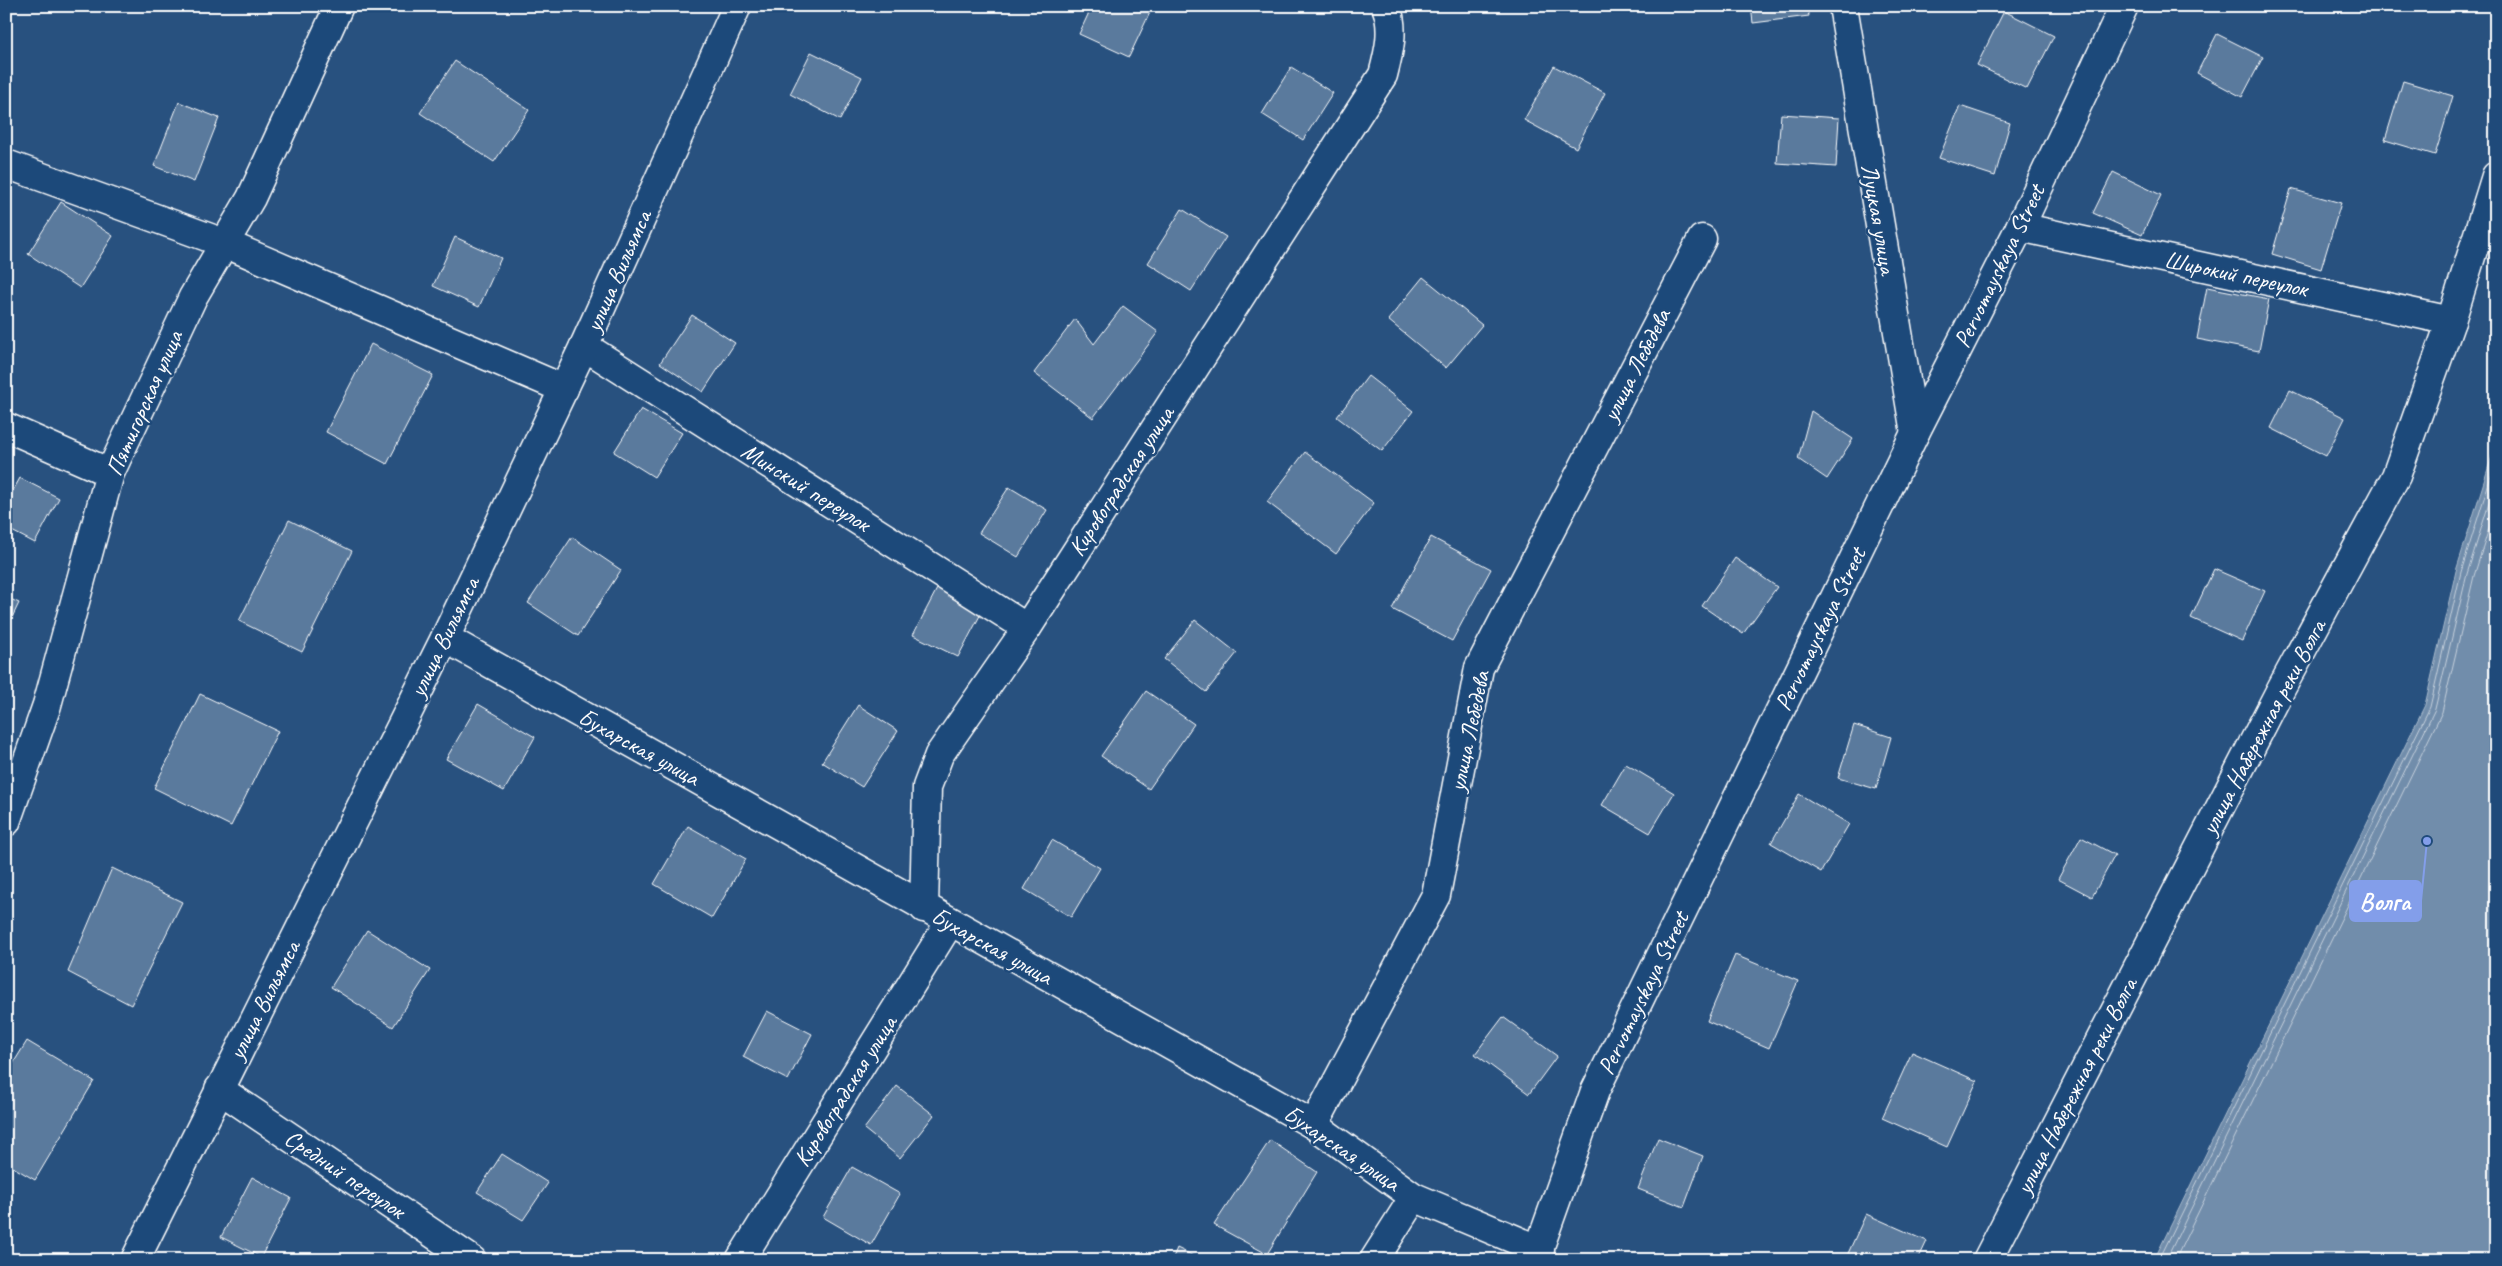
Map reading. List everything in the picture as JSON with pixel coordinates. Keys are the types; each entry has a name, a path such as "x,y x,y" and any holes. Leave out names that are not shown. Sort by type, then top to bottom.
{"street":[{"name":"Пятигорская улица","path":"6,822 47,705 110,473 193,297 251,198 339,6"},
{"name":"улица Вильямса","path":"135,1260 445,638 584,346 737,6"},
{"name":"Кировоградская улица","path":"924,908 927,787 939,755 1027,628 1383,75 1390,46 1390,16 1386,6"},
{"name":"Луцкая улица","path":"1843,6 1915,433"},
{"name":"Pervomayskaya Street","path":"1537,1255 1595,1091 1915,433 2020,226 2124,6"},
{"path":"6,164 224,243 564,389"},
{"name":"улица Набережная реки Волга","path":"1987,1260 2278,695 2396,476 2451,321 2496,176"},
{"name":"Широкий переулок","path":"2020,226 2451,321"},
{"name":"улица Лебедева","path":"1314,1125 1436,894 1479,668 1702,239"},
{"name":"Минский переулок","path":"584,346 1027,628"},
{"path":"6,427 110,473"},
{"name":"Бухарская улица","path":"445,638 1314,1125 1414,1197 1537,1255"},
{"name":"Кировоградская улица","path":"740,1260 950,922"},
{"name":"Средний переулок","path":"219,1089 472,1260"},
{"path":"1374,1260 1414,1197"}],"water":[{"path":"2496,443 2496,1260 2154,1260 2425,705 2456,571"}],"building":[{"path":"1092,6 1153,6 1129,57 1079,34"},
{"path":"1751,6 1807,6 1809,16 1753,23"},
{"path":"2004,11 2054,36 2027,89 1977,65"},
{"path":"2217,34 2263,57 2242,97 2197,73"},
{"path":"811,52 862,77 840,120 790,94"},
{"path":"455,61 529,110 494,162 420,113"},
{"path":"1554,66 1605,93 1576,148 1524,120"},
{"path":"1291,67 1333,93 1303,140 1262,114"},
{"path":"2403,81 2453,96 2435,155 2385,140"},
{"path":"179,102 219,118 194,182 154,166"},
{"path":"1960,106 2010,123 1995,176 1939,158"},
{"path":"1781,114 1839,118 1836,167 1777,163"},
{"path":"2113,172 2161,195 2142,235 2093,213"},
{"path":"2291,189 2341,203 2321,269 2272,254"},
{"path":"61,202 113,236 80,288 28,254"},
{"path":"1182,209 1226,237 1191,291 1148,263"},
{"path":"455,237 501,258 479,307 433,286"},
{"path":"1423,277 1482,325 1446,368 1388,320"},
{"path":"2207,287 2269,299 2259,351 2197,339"},
{"path":"1123,306 1158,332 1093,418 1034,373 1075,319 1094,344"},
{"path":"692,315 735,343 703,392 660,363"},
{"path":"371,344 433,375 387,464 326,432"},
{"path":"1368,376 1413,411 1382,451 1337,417"},
{"path":"2290,390 2345,418 2326,456 2271,428"},
{"path":"641,409 682,433 654,477 614,452"},
{"path":"1811,411 1853,439 1827,479 1798,459"},
{"path":"1305,452 1374,503 1336,554 1267,502"},
{"path":"20,478 59,498 35,543 6,528 6,503"},
{"path":"1009,487 1047,510 1018,557 979,533"},
{"path":"289,520 352,551 302,652 239,621"},
{"path":"572,537 621,570 578,636 528,603"},
{"path":"1431,537 1491,569 1452,641 1392,609"},
{"path":"1735,558 1777,587 1743,634 1702,606"},
{"path":"2214,569 2265,591 2242,641 2191,618"},
{"path":"939,585 984,608 958,657 913,635"},
{"path":"6,597 19,603 6,630"},
{"path":"1195,620 1237,653 1206,692 1164,659"},
{"path":"1146,691 1194,724 1149,789 1101,756"},
{"path":"200,694 278,731 231,826 154,788"},
{"path":"478,704 535,737 504,791 446,759"},
{"path":"858,705 898,731 862,787 822,762"},
{"path":"1854,725 1891,737 1876,789 1838,778"},
{"path":"1626,764 1674,793 1650,833 1602,805"},
{"path":"1799,794 1849,824 1821,872 1771,843"},
{"path":"688,826 746,859 712,918 654,884"},
{"path":"2081,837 2115,855 2092,897 2058,879"},
{"path":"1052,840 1100,868 1071,917 1024,889"},
{"path":"112,868 182,902 131,1005 68,972"},
{"path":"367,930 430,970 393,1027 331,987"},
{"path":"1735,955 1798,981 1769,1048 1707,1021"},
{"path":"767,1011 812,1034 788,1080 743,1057"},
{"path":"1503,1017 1557,1056 1529,1094 1475,1054"},
{"path":"27,1041 94,1081 35,1180 6,1163 6,1075"},
{"path":"1912,1052 1977,1081 1947,1147 1882,1118"},
{"path":"897,1086 934,1115 900,1158 864,1129"},
{"path":"1658,1138 1703,1156 1684,1207 1638,1189"},
{"path":"1270,1140 1317,1172 1267,1254 1214,1225"},
{"path":"502,1154 548,1183 523,1220 477,1192"},
{"path":"852,1167 900,1194 871,1245 823,1217"},
{"path":"252,1177 291,1198 261,1257 221,1237"},
{"path":"1866,1214 1927,1241 1918,1260 1845,1260"},
{"path":"1177,1248 1202,1260 1172,1260"}],"place":[{"name":"Волга","path":"2427,841"}]}
